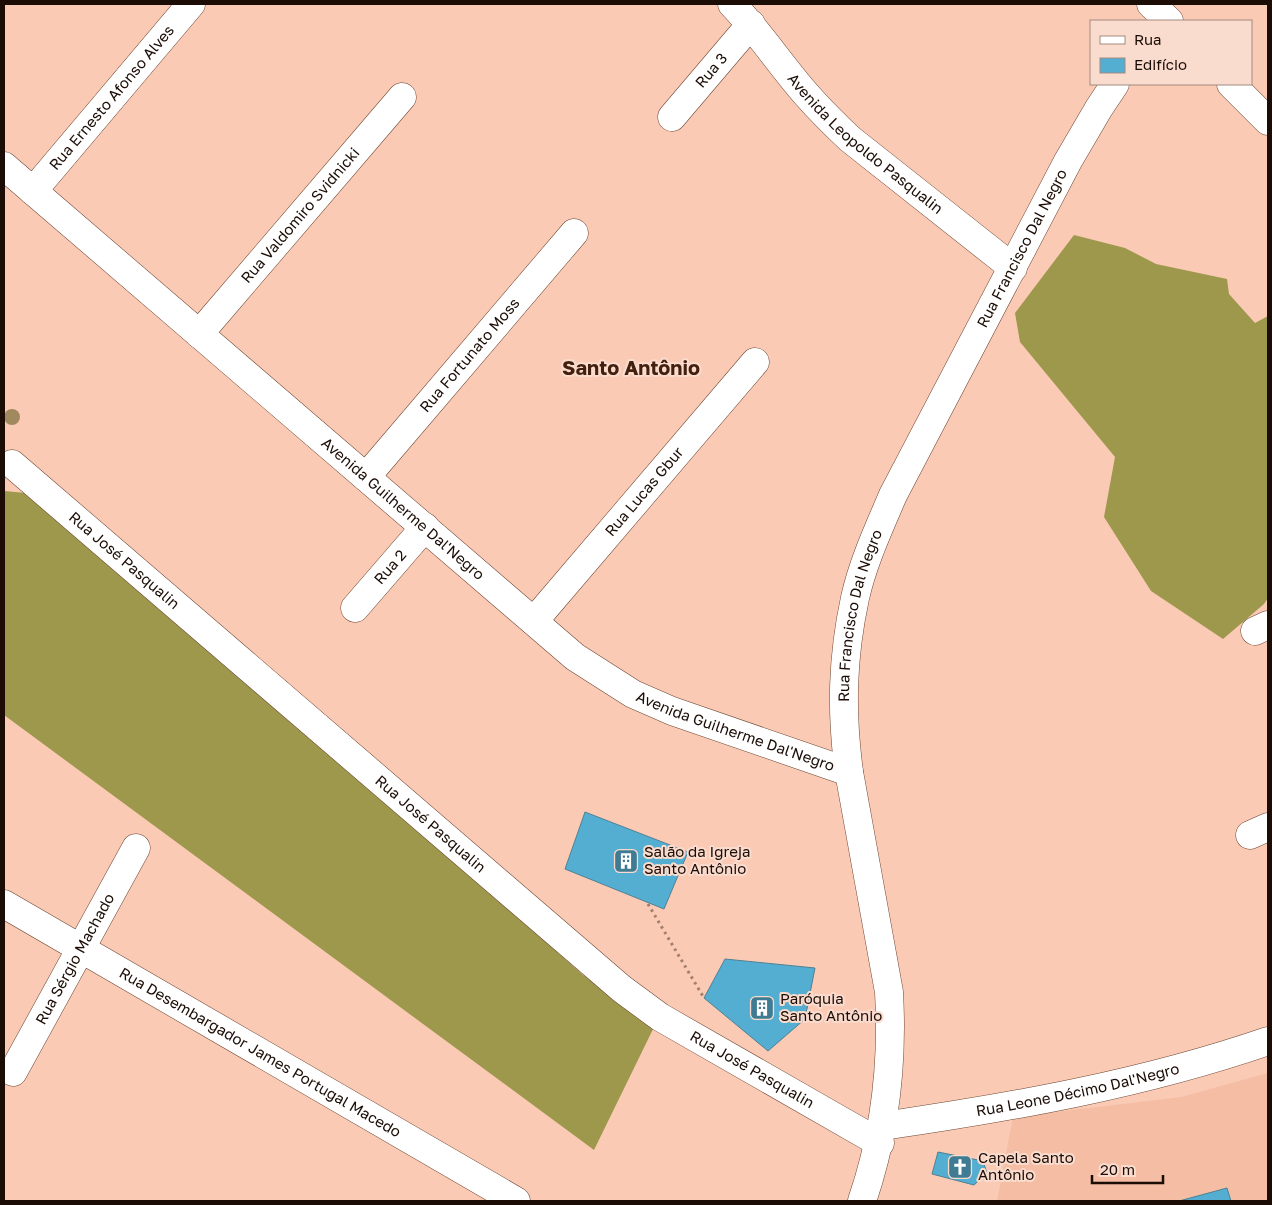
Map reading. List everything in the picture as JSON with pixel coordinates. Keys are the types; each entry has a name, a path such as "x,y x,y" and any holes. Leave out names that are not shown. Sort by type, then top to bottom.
{"street":[{"name":"Rua Ernesto Afonso Alves","path":"33,191 191,4"},
{"name":"Avenida Leopoldo Pasqualin","path":"732,4 751,24 804,91 850,139 1013,268"},
{"name":"Rua 3","path":"672,117 751,24"},
{"name":"Rua Francisco Dal Negro","path":"862,1201 881,1134 891,1028 889,992 844,736 845,666 855,597 870,552 893,494 1068,162 1114,85"},
{"path":"1232,85 1268,122"},
{"name":"Rua Valdomiro Svidnicki","path":"199,334 402,98"},
{"name":"Avenida Guilherme Dal'Negro","path":"4,166 575,657 633,694 672,711 849,772"},
{"name":"Rua Fortunato Moss","path":"366,477 574,233"},
{"name":"Rua Lucas Gbur","path":"534,621 755,362"},
{"name":"Rua José Pasqualin","path":"12,464 622,989 660,1017 881,1134"},
{"name":"Rua 2","path":"355,608 425,527"},
{"name":"Rua Sérgio Machado","path":"13,1072 136,848"},
{"name":"Rua Desembargador James Portugal Macedo","path":"4,904 516,1201"},
{"name":"Rua Leone Décimo Dal'Negro","path":"881,1134 1142,1079 1268,1042"}],"path":[{"path":"648,904 704,998"}],"shaded area":[{"path":"1074,235 1125,248 1156,264 1227,279 1229,294 1255,323 1268,316 1268,598 1264,604 1223,639 1151,591 1104,517 1115,457 1020,342 1015,313"},
{"path":"4,491 26,493 284,709 583,975 656,1023 594,1150 4,715"},
{"path":"1268,1073 1268,1201 997,1201 1013,1117 1181,1097"}],"building":[{"name":"Salão da Igreja Santo Antônio","path":"585,812 688,852 664,909 565,869"},
{"name":"Paróquia Santo Antônio","path":"725,959 815,968 805,1019 768,1051 704,998"},
{"name":"Capela Santo Antônio","path":"938,1152 983,1161 987,1173 974,1185 932,1174"},
{"path":"1227,1188 1231,1201 1179,1201"}],"place":[{"name":"Salão da Igreja Santo Antônio","path":"626,861"},
{"name":"Paróquia Santo Antônio","path":"762,1008"},
{"name":"Capela Santo Antônio","path":"960,1167"}],"district":[{"name":"Santo Antônio","path":"631,368"}]}
